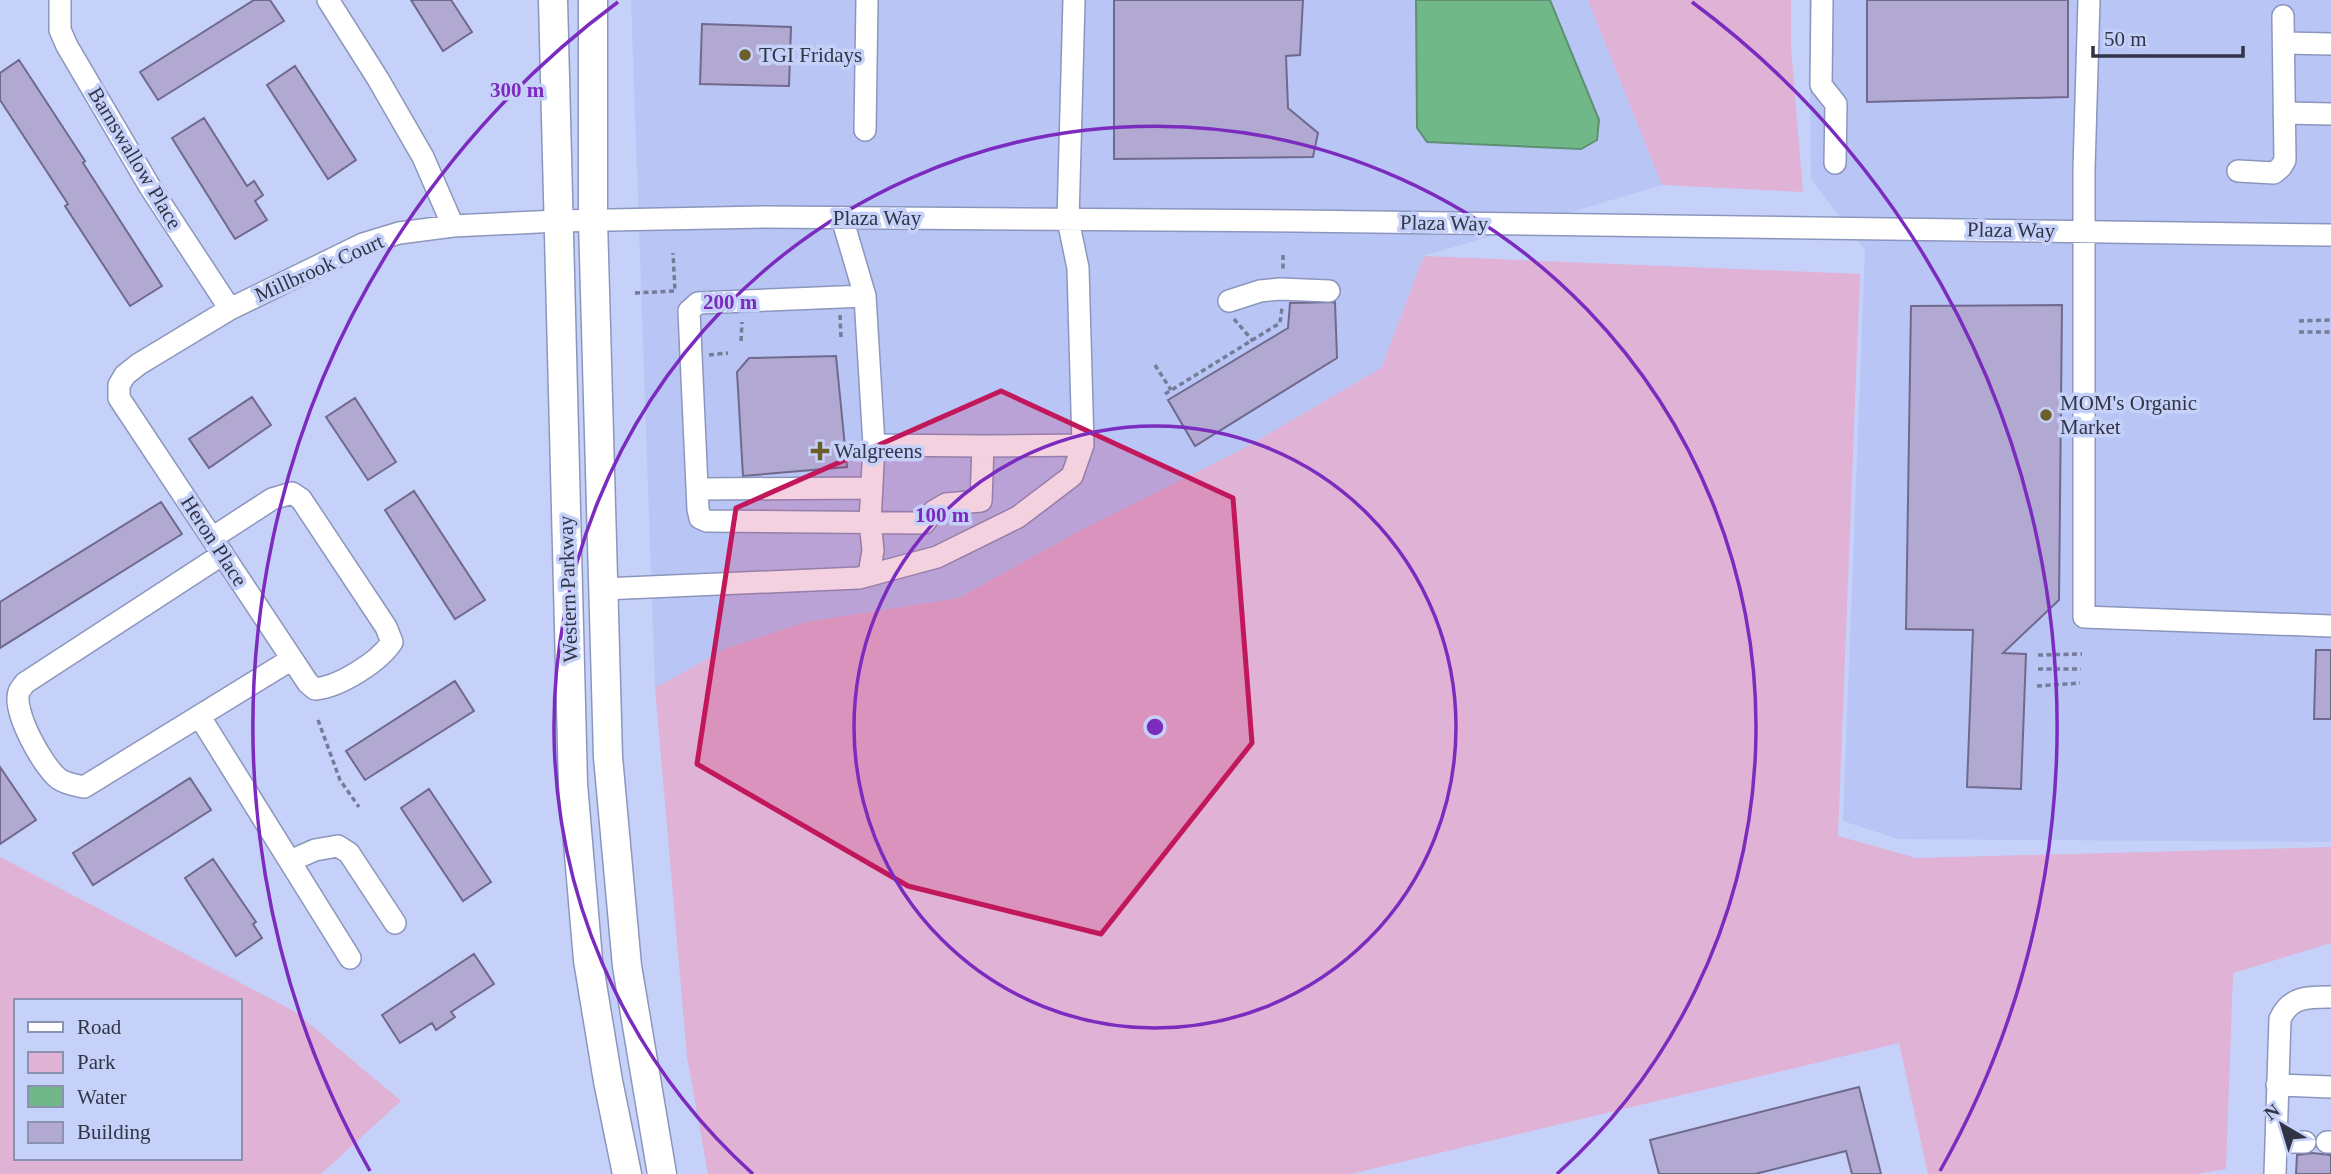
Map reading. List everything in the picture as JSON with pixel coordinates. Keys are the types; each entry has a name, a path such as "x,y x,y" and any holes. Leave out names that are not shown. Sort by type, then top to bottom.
{"main road":[{"name":"Western Parkway","path":"553,0 573,784 588,960 608,1082 627,1174"},
{"name":"Western Parkway","path":"593,0 593,220 608,757 621,915 634,1017 662,1174"}],"street":[{"name":"Barnswallow Place","path":"60,0 60,30 67,46 150,187 230,309"},
{"path":"327,0 378,79 423,157 453,226"},
{"path":"865,130 867,0"},
{"path":"603,589 859,578 937,557 1018,517 1072,476 1083,445 1078,268 1068,219 1074,0"},
{"path":"1822,0 1821,85 1836,104 1835,163"},
{"path":"2089,0 2084,169 2084,617 2331,626"},
{"path":"2238,171 2274,173 2285,160 2283,16"},
{"path":"2284,43 2331,44"},
{"path":"2284,113 2331,114"},
{"path":"842,218 865,296 874,445 870,522 873,550 869,575"},
{"name":"Plaza Way","path":"558,221 1068,219 2331,234"},
{"name":"Millbrook Court","path":"120,398 119,385 125,375 139,363 230,309 374,240 399,233 453,226 558,221"},
{"path":"1228,306 1260,291 1329,291"},
{"path":"865,296 698,303 693,306 689,319 699,516 707,521 925,523"},
{"name":"Heron Place","path":"120,398 217,546 308,683 315,689 330,688 384,654 392,642 371,604 301,499 292,493 272,499 217,546"},
{"path":"874,445 1083,445"},
{"path":"983,446 981,501 995,528"},
{"path":"697,489 872,488"},
{"path":"925,523 934,511 946,504 981,501"},
{"path":"925,523 937,557"},
{"path":"217,546 25,683 19,692 18,706 27,733 52,773 69,784 84,788 292,659"},
{"path":"200,717 350,958"},
{"path":"290,862 327,847 338,846 349,853 395,923"},
{"path":"2275,1174 2278,1030 2283,1011 2304,997 2331,997"},
{"path":"2277,1085 2331,1087"},
{"path":"2276,1142 2305,1142"}],"path":[{"path":"635,293 675,291 673,253"},
{"path":"1165,394 1280,323 1284,296"},
{"path":"1228,306 1253,341"},
{"path":"2299,321 2331,320"},
{"path":"2299,332 2330,332"},
{"path":"1155,365 1171,390"},
{"path":"2038,655 2082,654"},
{"path":"2038,669 2081,669"},
{"path":"2037,686 2080,683"},
{"path":"318,720 340,780 359,807"}],"highlighted area":[{"path":"1001,391 1233,498 1252,743 1101,934 908,886 697,764 736,508"}],"shaded area":[{"path":"631,0 1588,0 1662,185 1424,256 1381,368 1248,446 1079,531 959,598 806,622 727,648 655,688"},
{"path":"1809,0 2331,0 2331,842 1898,839 1843,821 1865,250 1811,179"}],"green space":[{"path":"1588,0 1791,0 1791,47 1803,192 1662,185"},
{"path":"1424,256 1860,274 1838,836 1916,858 2331,847 2331,943 2233,973 2226,1169 2197,1174 1928,1174 1899,1043 1351,1174 708,1174 687,1057 655,688 727,648 806,622 959,598 1079,531 1248,446 1381,368"},
{"path":"0,857 294,1011 401,1101 321,1174 0,1174"}],"water":[{"path":"1416,0 1550,0 1599,120 1597,140 1581,149 1427,142 1417,128"}],"building":[{"path":"254,0 270,0 284,21 158,100 140,72"},
{"path":"411,0 451,0 472,32 443,51"},
{"path":"1114,0 1303,0 1300,55 1286,56 1288,108 1318,133 1313,157 1114,159"},
{"path":"1867,0 2068,0 2068,97 1867,102"},
{"name":"TGI Fridays","path":"702,24 791,27 789,86 700,84"},
{"path":"19,60 162,286 130,306 0,100 0,73"},
{"path":"295,66 356,160 328,179 267,85"},
{"path":"204,118 247,186 254,181 263,195 255,201 267,220 235,239 172,138"},
{"path":"1335,302 1337,358 1195,446 1168,400 1288,328 1290,303"},
{"path":"2062,305 2059,600 2003,653 2026,654 2021,789 1967,787 1973,630 1906,629 1911,306"},
{"name":"Walgreens","path":"836,356 847,467 743,476 737,372 749,358"},
{"path":"252,397 271,425 209,468 189,439"},
{"path":"355,398 396,462 368,480 326,417"},
{"path":"414,491 485,600 455,619 385,510"},
{"path":"161,502 182,534 0,648 0,602"},
{"path":"2316,650 2331,650 2331,719 2314,719"},
{"path":"455,681 474,711 365,780 346,751"},
{"path":"0,767 36,820 0,844"},
{"path":"190,778 211,810 93,885 73,853"},
{"path":"429,789 491,882 463,901 401,808"},
{"path":"213,859 256,922 253,924 262,938 236,956 185,878"},
{"path":"474,954 494,984 451,1012 455,1017 436,1030 432,1023 400,1043 382,1015"},
{"path":"1859,1087 1881,1174 1852,1174 1846,1151 1755,1174 1659,1174 1650,1140"},
{"path":"2297,1155 2331,1155 2331,1174 2296,1174"}],"place":[{"name":"TGI Fridays","path":"745,55"},
{"name":"MOM's Organic Market","path":"2046,415"},
{"name":"Walgreens","path":"820,451"}]}
